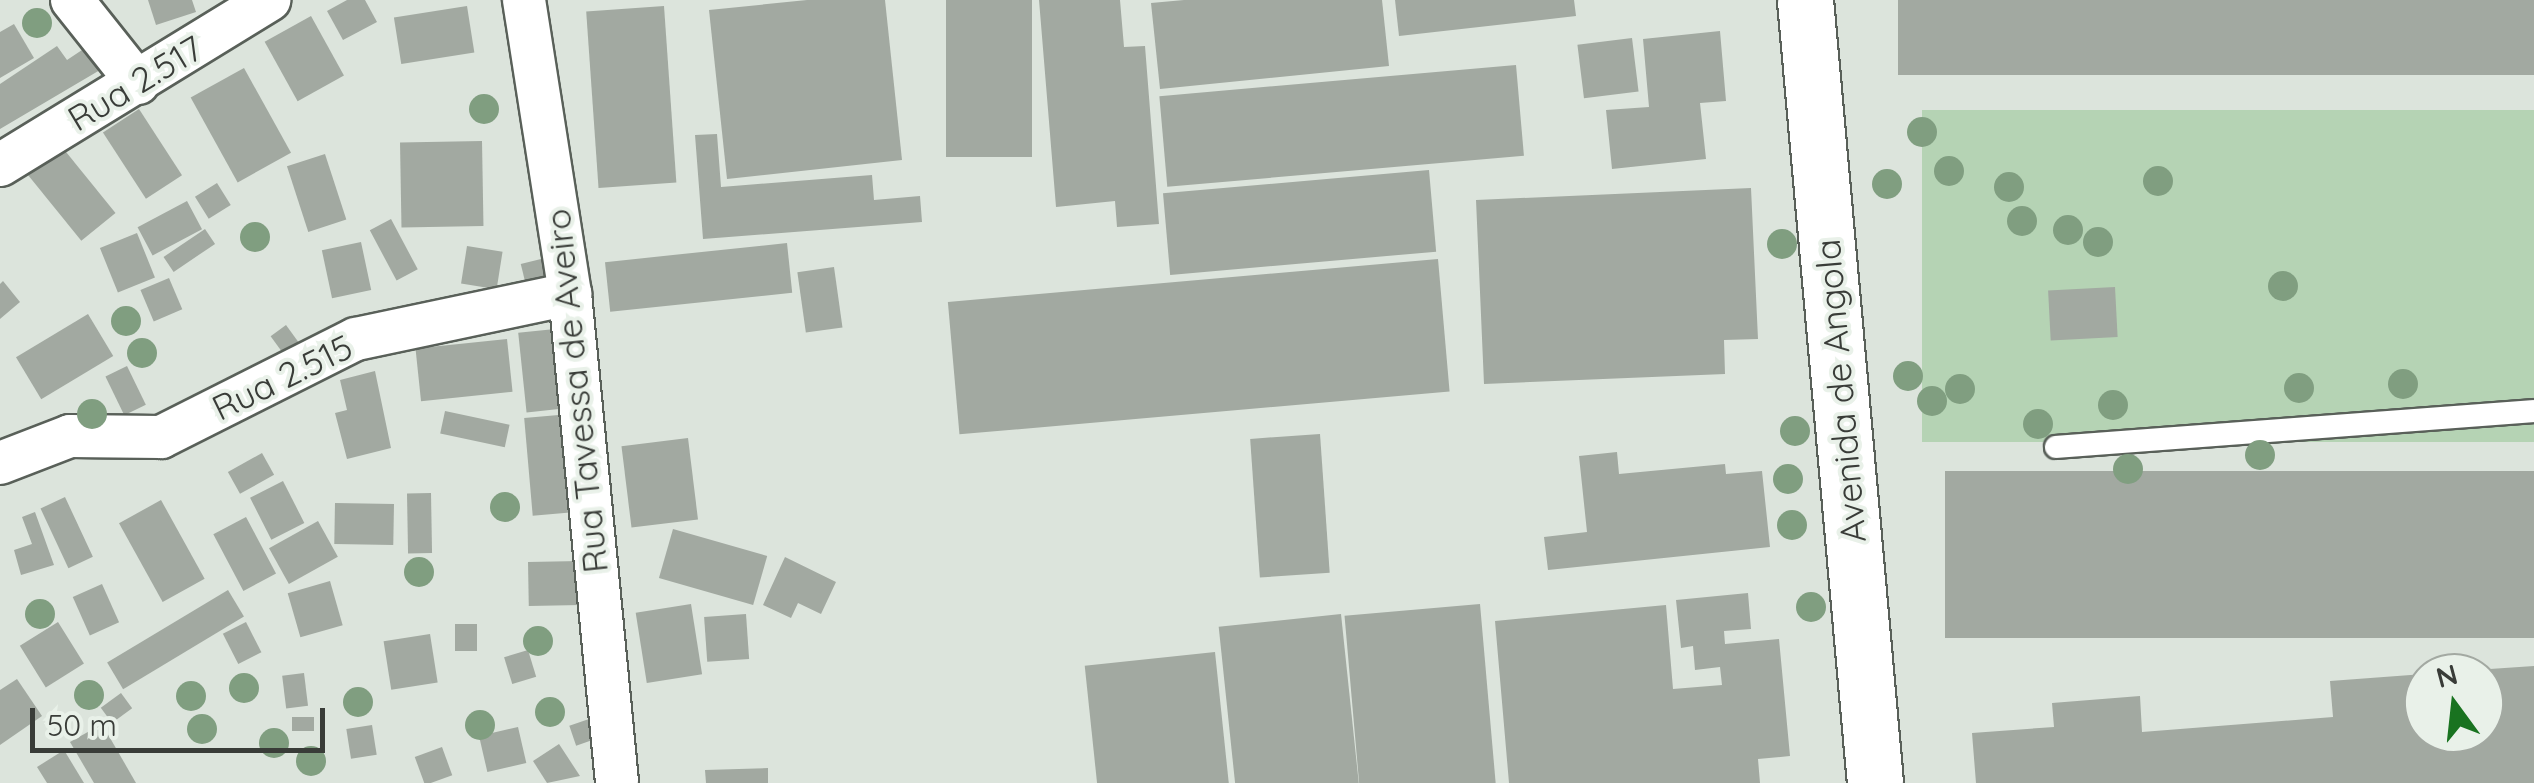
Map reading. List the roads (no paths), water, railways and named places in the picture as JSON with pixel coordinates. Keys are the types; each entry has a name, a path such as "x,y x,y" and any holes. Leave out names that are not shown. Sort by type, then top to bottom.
{"main road":[{"name":"Avenida de Angola","path":"1804,0 1874,783"}],"street":[{"path":"72,0 138,83"},
{"name":"Rua 2.517","path":"0,164 269,0"},
{"name":"Rua Tavessa de Aveiro","path":"524,0 570,294 618,783"},
{"name":"Rua 2.515","path":"0,462 70,436 162,437 356,339 570,294"}],"lane":[{"path":"2056,446 2534,411"}]}
